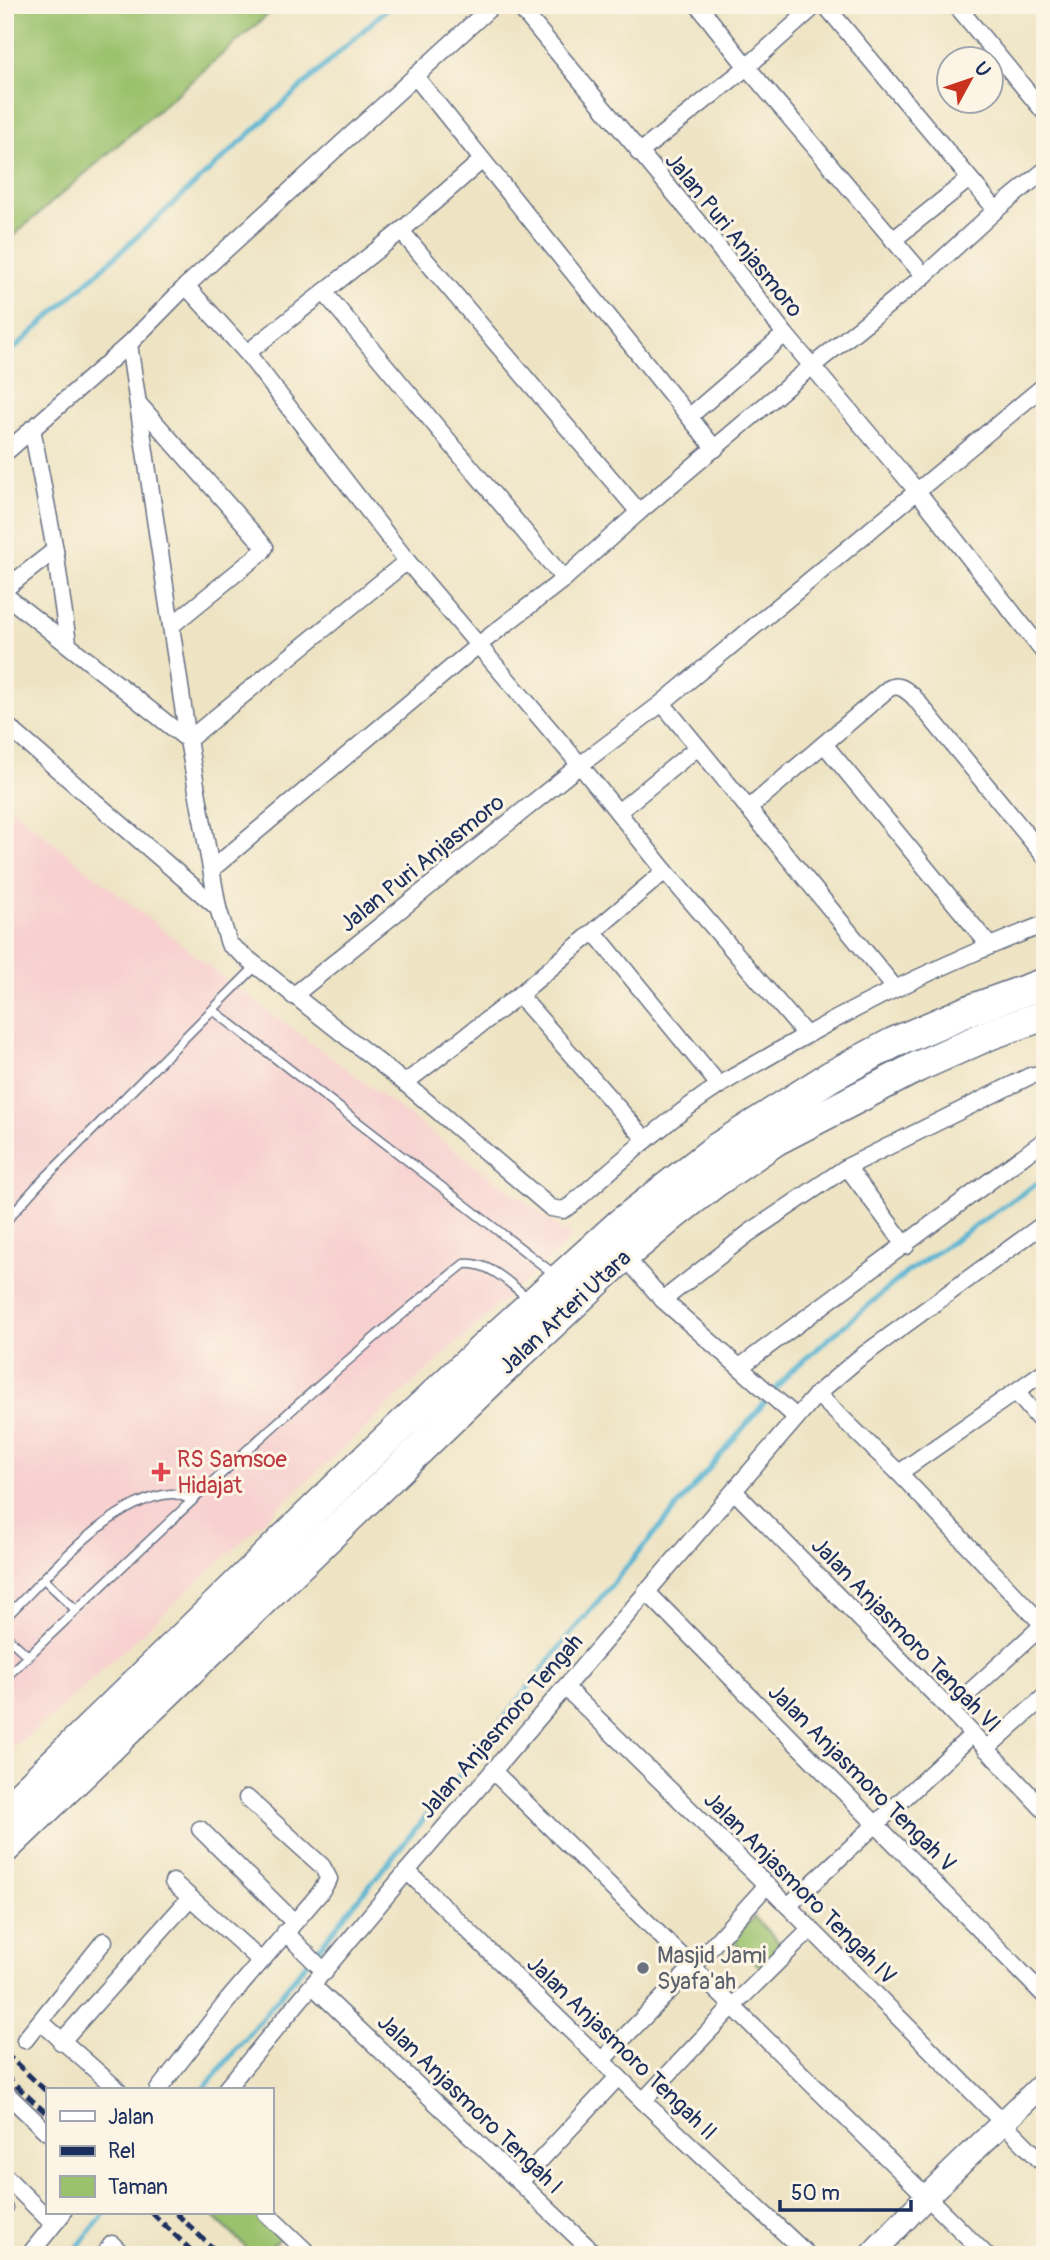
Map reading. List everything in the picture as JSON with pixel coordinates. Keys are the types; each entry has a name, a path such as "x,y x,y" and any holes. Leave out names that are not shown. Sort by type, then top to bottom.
{"highway":[{"name":"Jalan Arteri Utara","path":"5,1811 366,1459 621,1223 716,1149 831,1076 893,1043 970,1010 1045,983"},
{"name":"Jalan Arteri Utara","path":"5,1849 496,1376 624,1256 714,1183 776,1140 917,1067 991,1034 1045,1015"}],"street":[{"path":"5,453 129,344 186,286 493,5"},
{"name":"Jalan Puri Anjasmoro","path":"519,5 712,239 812,367 917,491 1045,654"},
{"path":"698,5 924,276"},
{"path":"639,153 747,67 816,5"},
{"path":"825,5 996,210"},
{"path":"956,5 1045,113"},
{"path":"415,76 715,449"},
{"path":"247,354 401,231 481,161"},
{"path":"212,869 477,646 564,579 639,512 924,276 996,210 1045,170"},
{"path":"894,240 969,179"},
{"path":"401,231 639,512"},
{"path":"186,286 247,354 407,561 477,646 806,1035"},
{"path":"324,292 564,579"},
{"path":"690,416 785,334"},
{"path":"129,344 188,740 218,908 229,944 405,1083 551,1208 563,1210 570,1206 646,1140 719,1086 806,1035 895,988 1045,924"},
{"name":"Jalan Puri Anjasmoro","path":"293,996 580,765 662,703 1045,385"},
{"path":"138,403 265,547 171,626"},
{"path":"32,428 55,550 68,643"},
{"path":"5,589 55,550"},
{"path":"188,740 407,561"},
{"path":"5,595 188,740"},
{"path":"748,809 893,686 903,688 913,696 1045,857"},
{"path":"662,703 895,988"},
{"path":"5,724 218,908"},
{"path":"824,744 989,946"},
{"path":"618,812 698,747"},
{"path":"405,1083 519,995 665,871"},
{"path":"594,932 719,1086"},
{"path":"519,995 646,1140"},
{"path":"663,1300 748,1233 847,1167 1030,1076 1045,1076"},
{"path":"745,1372 1045,1140"},
{"path":"847,1167 906,1246"},
{"name":"Jalan Anjasmoro Tengah","path":"227,2088 407,1871 734,1491 791,1412 858,1359 1045,1223"},
{"path":"624,1256 663,1300 791,1412"},
{"path":"900,1474 1045,1371"},
{"path":"1016,1392 1045,1426"},
{"path":"817,1394 900,1474 1044,1626 950,1710"},
{"name":"Jalan Anjasmoro Tengah VI","path":"734,1491 950,1710 1045,1811"},
{"name":"Jalan Anjasmoro Tengah V","path":"646,1591 1045,1996"},
{"name":"Jalan Anjasmoro Tengah IV","path":"565,1687 767,1885 1045,2165"},
{"path":"986,1749 1045,1696"},
{"path":"788,1906 972,1735"},
{"path":"493,1771 986,2255"},
{"path":"160,2088 328,1881 329,1876 323,1866 247,1798"},
{"path":"200,1829 289,1927 325,1972"},
{"name":"Jalan Anjasmoro Tengah II","path":"407,1871 643,2101 808,2255"},
{"path":"173,1882 261,1961"},
{"path":"602,2060 692,1968 767,1885"},
{"path":"61,2042 190,1898"},
{"path":"643,2101 732,2007 811,1930"},
{"path":"25,2040 104,1941"},
{"name":"Jalan Anjasmoro Tengah I","path":"313,1986 596,2255"},
{"path":"41,2022 116,2088"},
{"path":"520,2182 618,2077"},
{"path":"871,2255 926,2197 1045,2082"},
{"path":"5,2092 46,2131"},
{"path":"5,2176 46,2208"},
{"path":"267,2214 310,2255"},
{"path":"29,2255 58,2218"}],"lane":[{"path":"5,1222 37,1185 256,965"},
{"path":"213,1010 559,1278"},
{"path":"5,1678 192,1500 404,1312 464,1264 472,1263 487,1268 533,1302"},
{"path":"5,1618 96,1528 142,1502 173,1493 192,1500"},
{"path":"44,1579 76,1610"},
{"path":"5,1634 28,1656"}],"shaded area":[{"name":"RS Samsoe Hidajat","path":"5,804 220,975 572,1237 62,1707 5,1755"}],"green space":[{"path":"5,5 279,5 5,243"},
{"path":"754,1917 783,1946 761,1968 732,1939"},
{"path":"211,2214 258,2214 281,2236 263,2255 254,2255"}],"waterway":[{"path":"5,357 391,5"},
{"path":"205,2088 478,1752 567,1638 791,1371 906,1273 1045,1178"},
{"path":"71,2255 104,2214"}],"railway":[{"path":"5,2053 46,2091"},
{"path":"5,2075 46,2113"},
{"path":"153,2214 196,2255"},
{"path":"177,2214 220,2255"}],"place":[{"name":"RS Samsoe Hidajat","path":"161,1472"},
{"name":"Masjid Jami Syafa'ah","path":"643,1968"}]}
